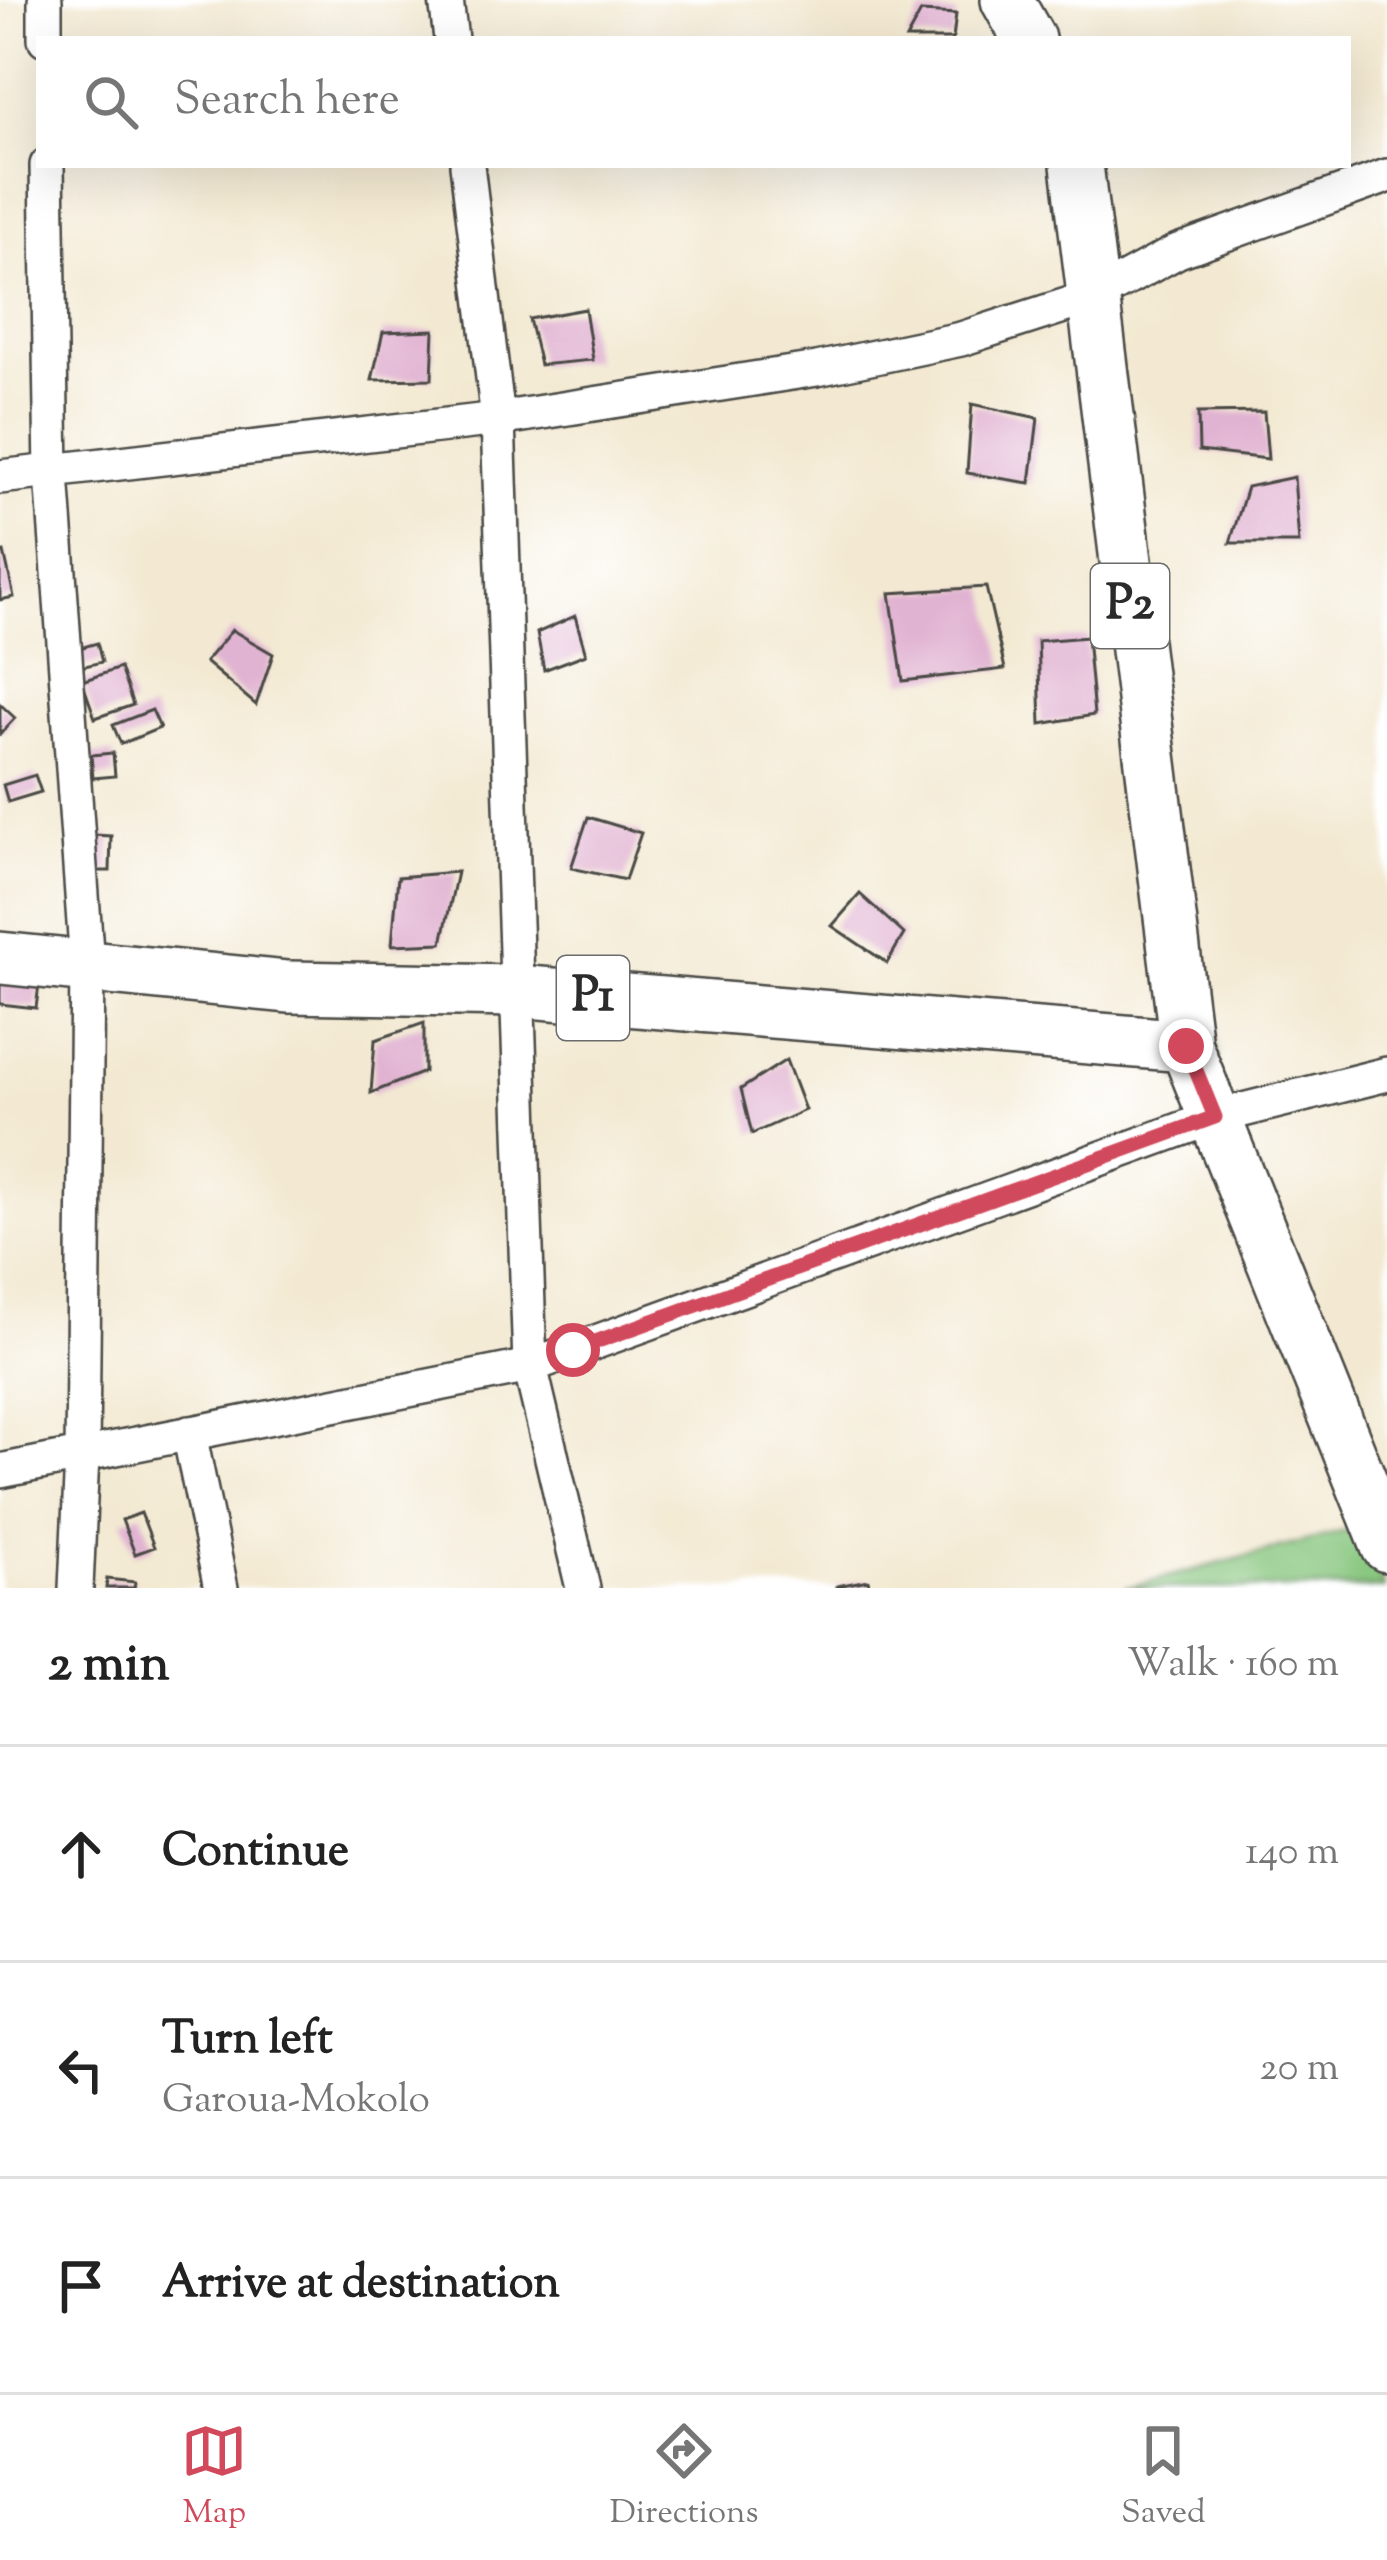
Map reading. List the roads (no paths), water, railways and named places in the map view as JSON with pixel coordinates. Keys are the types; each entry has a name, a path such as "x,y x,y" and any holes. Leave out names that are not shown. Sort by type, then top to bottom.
{"main road":[{"path":"1007,0 1027,36"},
{"name":"P2","path":"1078,168 1186,1046"},
{"name":"P1","path":"0,958 288,986 516,992 1186,1046"},
{"path":"1186,1046 1387,1546"}],"street":[{"path":"45,0 45,36"},
{"path":"446,0 451,36"},
{"path":"47,168 52,474 87,964 82,1456 76,1588"},
{"path":"466,168 498,418 530,1366 583,1588"},
{"path":"0,477 498,418 838,364 961,339 1095,296 1178,251 1387,176"},
{"path":"0,1471 530,1366 1215,1117 1387,1074"},
{"path":"189,1433 221,1588"}]}
